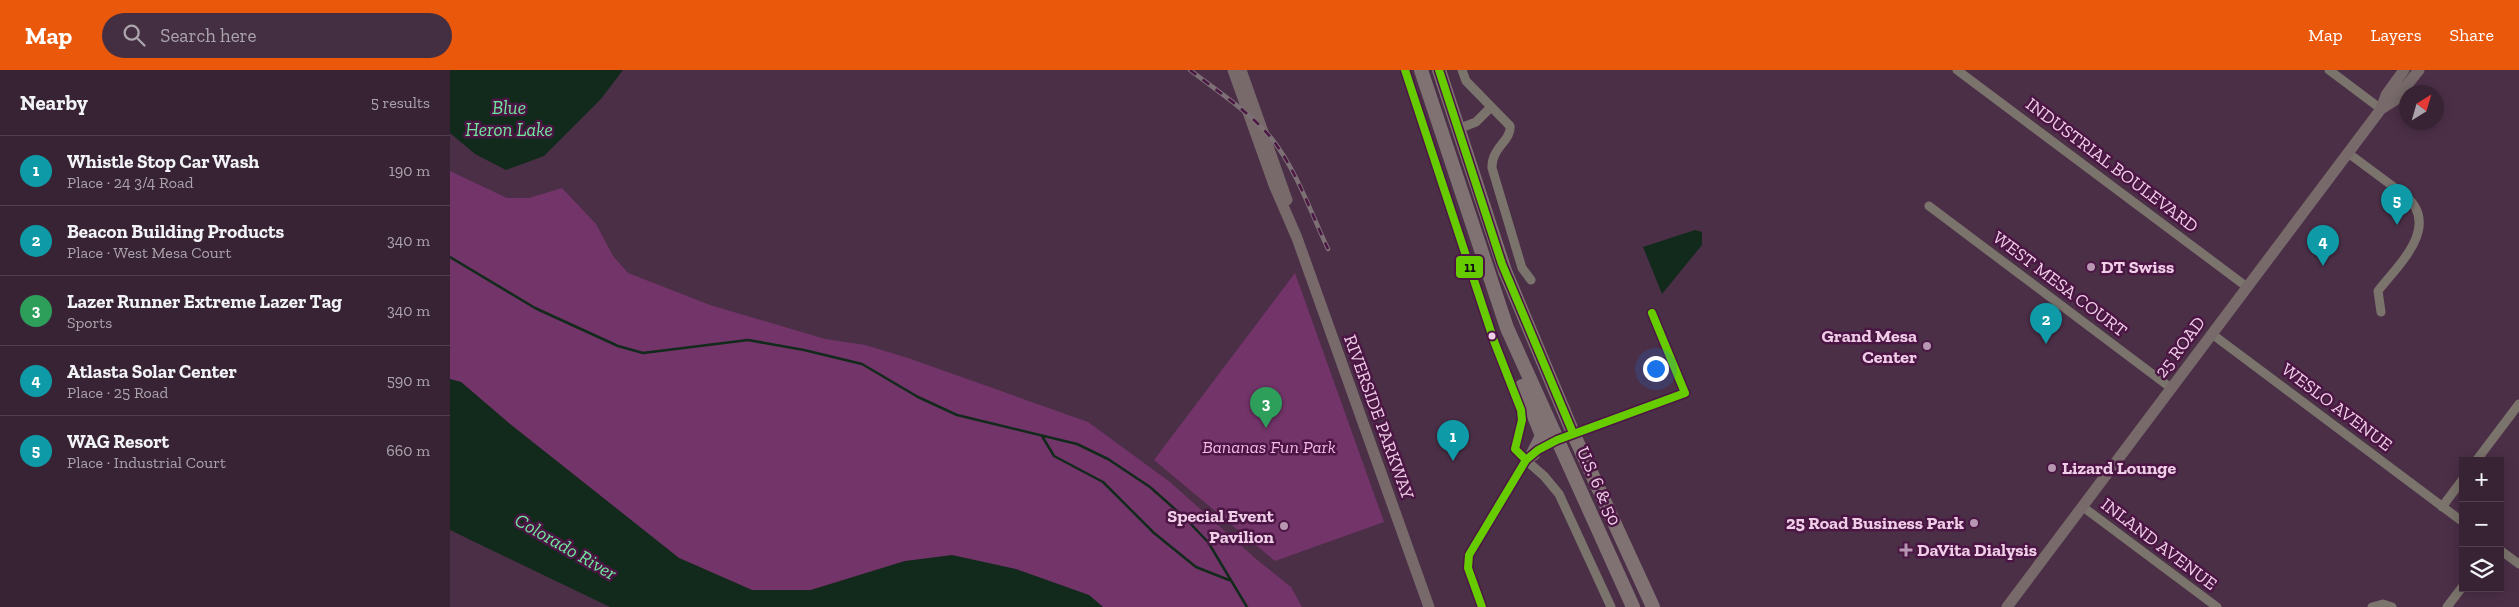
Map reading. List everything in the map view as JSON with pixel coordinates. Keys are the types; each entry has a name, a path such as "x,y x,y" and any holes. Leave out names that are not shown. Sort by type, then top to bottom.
{"highway":[{"name":"U.S. 6 & 50","path":"1421,70 1498,302 1515,346 1633,607"},
{"path":"1429,70 1448,122 1458,128"},
{"name":"U.S. 6 & 50","path":"1439,70 1502,264 1653,607"},
{"path":"1498,302 1501,336 1542,436 1530,457"},
{"path":"1498,302 1515,324 1559,425 1567,432 1575,432"},
{"path":"1611,559 1636,594 1642,607"}],"main road":[{"name":"RIVERSIDE PARKWAY","path":"1233,70 1274,185 1297,238 1429,607"},
{"name":"RIVERSIDE PARKWAY","path":"1241,70 1282,182 1297,238"},
{"name":"25 ROAD","path":"2007,607 2381,109 2386,94 2404,70"},
{"name":"25 ROAD","path":"2381,109 2395,100 2419,70"}],"street":[{"path":"1405,70 1494,341 1521,410 1522,420 1515,449 1530,457 1559,494 1611,607"},
{"path":"1462,70 1466,81 1511,129 1493,155 1492,168 1522,268 1531,280"},
{"name":"INDUSTRIAL BOULEVARD","path":"1957,70 2247,287"},
{"path":"2329,70 2381,109"},
{"path":"1458,128 1476,122 1491,107"},
{"path":"2348,153 2406,196 2414,204 2419,216 2420,229 2417,238 2378,291 2381,312"},
{"name":"WEST MESA COURT","path":"1929,206 2171,388"},
{"name":"WESLO AVENUE","path":"2212,334 2459,519"},
{"path":"1482,607 1467,560 1530,457 1557,440 1575,432 1685,393"},
{"path":"2479,457 2519,404"},
{"path":"2442,507 2459,484"},
{"name":"INLAND AVENUE","path":"2082,507 2217,607"},
{"path":"2504,553 2519,564"},
{"path":"2447,607 2459,591"},
{"path":"2372,607 2383,604 2392,607"}],"green space":[{"path":"450,171 507,198 529,198 562,188 596,224 613,256 628,273 710,305 825,339 865,345 908,358 1088,422 1170,482 1256,559 1291,587 1302,607 1103,607 1089,595 905,561 811,590 752,590 679,558 510,424 461,382 450,379"},
{"name":"Bananas Fun Park","path":"1295,273 1384,522 1275,561 1154,460"}],"water":[{"name":"Blue Heron Lake","path":"450,70 623,70 601,99 544,156 506,170 475,154 450,133"},
{"path":"1695,230 1702,232 1702,245 1662,294 1643,247"},
{"name":"Colorado River","path":"450,379 461,382 510,424 679,558 752,590 811,590 905,561 952,555 1016,569 1089,595 1103,607 610,607 450,530"}],"waterway":[{"path":"450,257 535,308 618,346 643,353 748,340 804,350 862,364 918,397 957,415 1077,444 1108,459 1150,487 1185,518 1208,542 1247,607"},
{"path":"1042,436 1054,456 1103,482 1154,533 1196,567 1229,580"}],"railway":[{"path":"1190,70 1244,111 1272,139 1296,178 1328,249"}],"transit line":[{"name":"11","path":"1405,70 1494,341 1521,410 1522,420 1515,449 1526,460"},
{"name":"11","path":"1439,70 1502,264 1573,433"},
{"name":"11","path":"1482,607 1468,568 1469,555 1526,460 1538,450 1557,440 1685,393 1652,313"}],"place":[{"name":"WAG Resort","path":"2397,225"},
{"name":"Atlasta Solar Center","path":"2323,266"},
{"name":"DT Swiss","path":"2091,267"},
{"name":"Beacon Building Products","path":"2046,344"},
{"name":"Grand Mesa Center","path":"1927,346"},
{"name":"Lazer Runner Extreme Lazer Tag","path":"1266,428"},
{"name":"Whistle Stop Car Wash","path":"1453,461"},
{"name":"Lizard Lounge","path":"2052,468"},
{"name":"25 Road Business Park","path":"1974,523"},
{"name":"Special Event Pavilion","path":"1284,526"},
{"name":"DaVita Dialysis","path":"1906,550"}]}
